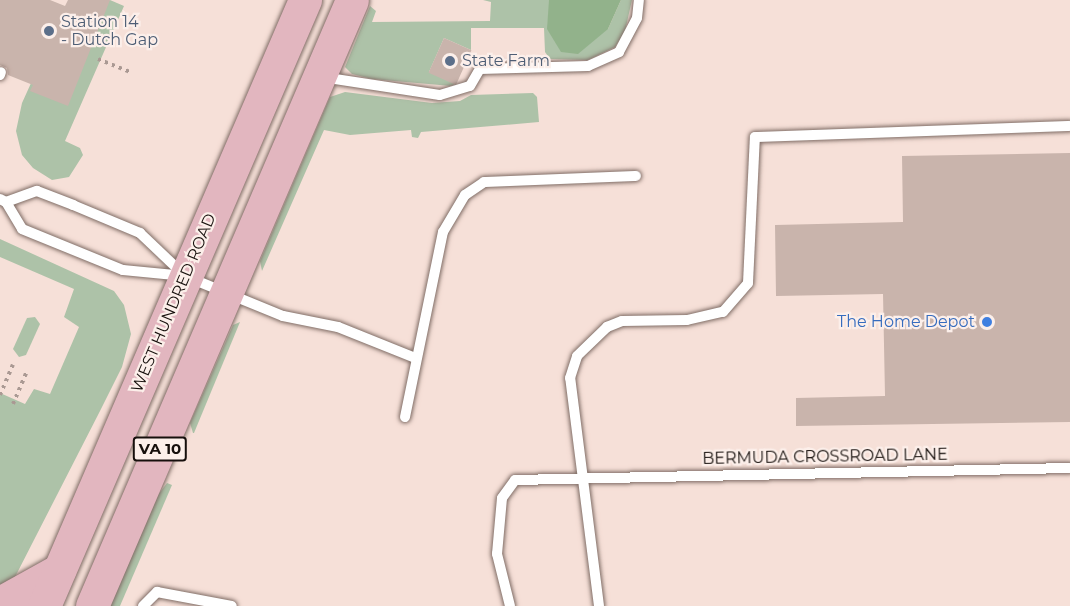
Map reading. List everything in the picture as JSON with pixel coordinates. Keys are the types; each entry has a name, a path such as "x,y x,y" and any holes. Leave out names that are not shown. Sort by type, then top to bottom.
{"main road":[{"name":"WEST HUNDRED ROAD","path":"44,606 305,0"},
{"name":"VA 10","path":"92,606 352,0"},
{"path":"0,603 59,570"}],"lane":[{"path":"319,76 440,95 470,86 480,69 588,66 619,52 637,18 639,0"},
{"path":"599,606 580,476 570,378 578,357 590,340 622,321 687,320 723,312 748,283 756,137 1070,126"},
{"path":"405,417 415,358 443,232 465,195 484,182 636,176"},
{"path":"185,276 140,232 37,191 3,201 22,229 123,270 185,276 283,316 338,327 415,358"},
{"name":"BERMUDA CROSSROAD LANE","path":"510,606 497,554 502,498 515,480 580,476 1070,468"},
{"path":"143,606 158,592 232,606"}],"path":[{"path":"98,59 130,72"},
{"path":"0,396 13,365"},
{"path":"13,404 27,371"}],"green space":[{"path":"110,0 124,6 65,141 80,148 83,155 69,177 52,180 33,168 22,155 16,131 22,103 56,28"},
{"path":"483,0 549,0 549,5 608,29 621,0 632,0 625,31 615,47 588,60 550,59 545,52 544,28 471,28 471,50 444,38 429,72 456,84 451,86 372,79 352,74 345,67 370,6 376,11 372,22 490,21 491,2"},
{"path":"549,0 621,0 608,29 578,54 561,52 547,29"},
{"path":"345,92 432,103 460,101 471,95 533,93 537,97 539,122 421,132 418,138 412,137 411,130 350,135 324,130 262,271 260,261 330,97"},
{"path":"0,239 114,291 124,305 131,334 122,367 100,411 14,579 0,592 0,393 25,404 34,389 50,394 79,327 64,317 74,289 0,257"},
{"path":"35,317 40,324 26,355 19,357 13,349 27,318"},
{"path":"240,322 193,433 190,423 233,325"},
{"path":"167,483 172,485 120,606 110,606 158,495"}],"building":[{"name":"Station 14 - Dutch Gap","path":"0,0 50,0 65,6 68,0 110,0 68,106 30,91 33,85 8,75 7,68 0,65"},
{"name":"State Farm","path":"444,38 471,50 456,85 429,73"},
{"name":"The Home Depot","path":"1070,153 1070,422 796,426 796,398 885,396 883,294 776,296 775,225 903,222 902,156"}],"place":[{"name":"Station 14 - Dutch Gap","path":"49,31"},
{"name":"State Farm","path":"450,61"},
{"name":"The Home Depot","path":"987,322"}]}
